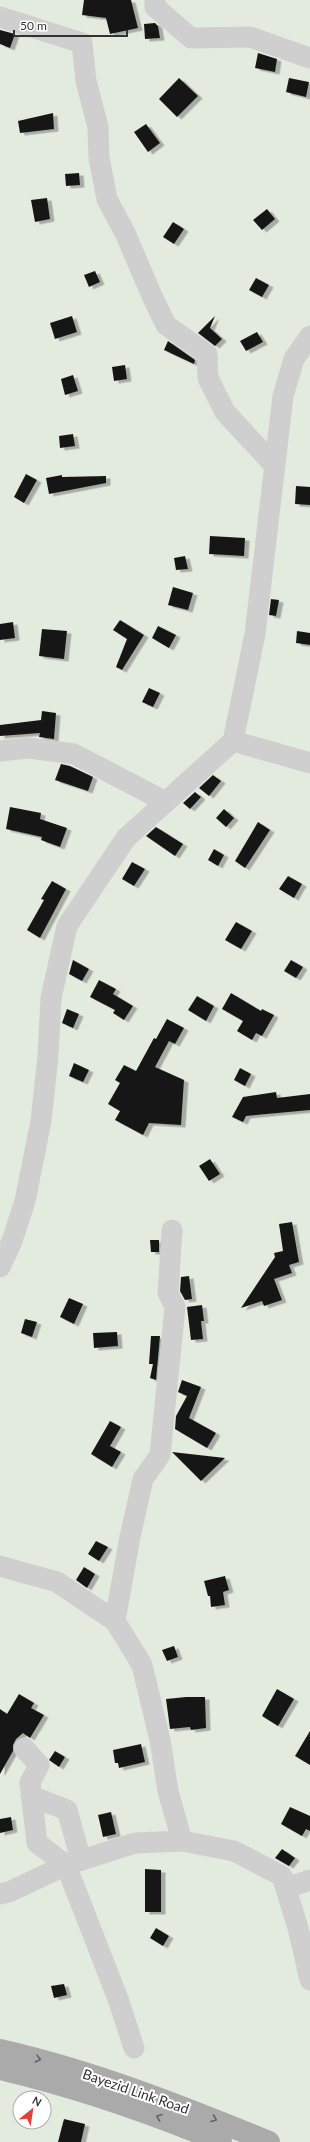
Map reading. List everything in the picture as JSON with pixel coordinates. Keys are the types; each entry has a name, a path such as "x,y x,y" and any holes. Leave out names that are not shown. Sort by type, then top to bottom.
{"main road":[{"name":"Bayezid Link Road","path":"0,2050 49,2062 123,2084 269,2142"},
{"name":"Bayezid Link Road","path":"0,2069 38,2078 117,2102 221,2142"}],"street":[{"path":"152,2 191,38 250,37 310,58"},
{"path":"0,17 82,43 86,81 98,127 99,158 108,199 126,235 152,296 166,325 207,354 208,378 225,412 274,465"},
{"path":"0,1267 12,1241 25,1201 41,1121 48,1056 51,998 67,926 126,838 233,741 255,634 283,396 294,359 310,336"},
{"path":"233,741 310,763"},
{"path":"0,751 29,748 74,754 166,802"},
{"path":"115,1621 130,1537 143,1479 160,1456 175,1307 168,1292 172,1230"},
{"path":"0,1566 57,1582 115,1621 142,1665 160,1740 168,1791 182,1841"},
{"path":"24,1748 39,1765 30,1783 37,1843 73,1863"},
{"path":"31,1796 67,1810 73,1863 134,2048"},
{"path":"0,1894 10,1892 73,1863 135,1843 182,1841 234,1851 282,1876 298,1928 310,1980"},
{"path":"286,1888 310,1880"}],"shaded area":[{"path":"0,0 310,0 310,2142 0,2142"}],"building":[{"path":"84,0 131,0 138,28 110,34 106,18 82,15"},
{"path":"155,23 158,26 160,38 145,39 144,24"},
{"path":"0,30 15,34 10,48 0,44"},
{"path":"258,53 277,59 275,72 255,68"},
{"path":"179,78 198,96 177,117 159,99"},
{"path":"289,78 309,82 306,97 286,92"},
{"path":"53,113 54,129 20,133 18,121"},
{"path":"146,124 160,143 148,152 134,132"},
{"path":"79,173 80,185 66,186 65,174"},
{"path":"47,198 50,219 35,222 31,200"},
{"path":"267,209 275,219 262,230 253,220"},
{"path":"173,222 184,229 174,244 163,237"},
{"path":"95,271 100,282 89,287 84,275"},
{"path":"256,278 269,285 262,297 249,290"},
{"path":"72,316 77,332 55,339 50,323"},
{"path":"215,316 210,328 222,339 215,346 198,333"},
{"path":"257,332 263,342 246,351 240,341"},
{"path":"168,341 195,360 194,364 164,350"},
{"path":"125,365 127,379 114,381 112,367"},
{"path":"73,375 78,391 65,395 61,379"},
{"path":"73,434 75,446 60,448 59,436"},
{"path":"26,474 37,480 24,503 14,497"},
{"path":"62,475 62,477 106,476 106,483 49,494 46,478"},
{"path":"296,486 310,487 310,505 295,504"},
{"path":"210,536 245,538 244,556 209,554"},
{"path":"185,556 188,569 176,570 174,558"},
{"path":"173,587 193,593 188,610 168,605"},
{"path":"271,599 279,600 276,616 269,615"},
{"path":"120,620 144,635 122,670 116,667 127,639 113,630"},
{"path":"13,622 15,638 0,640 0,624"},
{"path":"158,626 176,635 169,648 152,638"},
{"path":"42,629 67,631 64,659 39,656"},
{"path":"297,631 310,633 310,645 296,643"},
{"path":"149,688 160,693 153,707 142,702"},
{"path":"42,711 56,713 54,739 39,737 40,733 0,736 0,725 41,720"},
{"path":"61,764 70,766 93,777 88,791 55,780"},
{"path":"213,775 221,781 209,796 199,788"},
{"path":"195,792 201,797 190,809 183,803"},
{"path":"10,807 41,813 40,819 67,828 60,847 41,840 42,837 6,829"},
{"path":"224,809 234,818 226,827 216,818"},
{"path":"258,822 270,830 245,868 235,861"},
{"path":"156,827 183,844 175,856 146,836"},
{"path":"214,849 224,855 218,866 208,860"},
{"path":"132,862 145,869 134,886 122,879"},
{"path":"288,876 302,884 294,898 279,889"},
{"path":"52,881 66,889 40,938 27,930 44,900 41,899"},
{"path":"236,922 252,931 241,949 225,940"},
{"path":"73,960 89,969 82,981 69,974"},
{"path":"291,960 303,967 296,978 284,971"},
{"path":"99,980 116,989 113,994 133,1006 124,1020 113,1013 115,1010 90,997"},
{"path":"231,993 261,1011 262,1009 274,1015 262,1036 256,1033 252,1040 237,1031 243,1021 222,1009"},
{"path":"197,996 214,1006 206,1021 188,1010"},
{"path":"67,1009 79,1014 73,1028 62,1023"},
{"path":"167,1019 184,1028 175,1044 169,1041 155,1067 184,1080 181,1125 149,1123 143,1135 115,1120 120,1111 108,1104 120,1083 115,1080 124,1065 136,1071 154,1038 156,1039"},
{"path":"74,1063 89,1070 83,1082 69,1076"},
{"path":"240,1068 251,1074 245,1086 234,1080"},
{"path":"276,1092 277,1098 310,1094 310,1110 246,1116 243,1122 232,1117 243,1097"},
{"path":"210,1159 220,1174 209,1181 199,1166"},
{"path":"292,1222 299,1262 289,1265 292,1273 274,1279 282,1300 264,1306 262,1301 241,1308 275,1257 274,1253 283,1251 279,1224"},
{"path":"150,1240 159,1240 159,1252 151,1252"},
{"path":"189,1276 192,1299 185,1300 180,1291 181,1277"},
{"path":"69,1298 83,1304 74,1324 60,1317"},
{"path":"202,1305 204,1321 201,1321 203,1339 191,1340 187,1307"},
{"path":"25,1319 37,1322 32,1337 21,1333"},
{"path":"117,1332 118,1346 94,1348 93,1333"},
{"path":"151,1336 160,1336 156,1380 150,1378 153,1364 149,1364"},
{"path":"182,1380 201,1387 189,1418 216,1433 207,1448 175,1429 176,1416 187,1396 178,1392"},
{"path":"110,1421 121,1427 110,1446 121,1452 112,1467 91,1454"},
{"path":"172,1452 225,1458 201,1481"},
{"path":"96,1541 108,1547 99,1561 88,1554"},
{"path":"84,1567 95,1574 87,1588 76,1580"},
{"path":"225,1576 229,1590 223,1592 225,1605 211,1607 210,1596 208,1596 204,1581"},
{"path":"174,1646 178,1657 167,1661 162,1650"},
{"path":"277,1689 294,1699 278,1726 262,1716"},
{"path":"19,1694 34,1703 31,1708 44,1715 30,1738 23,1733 16,1739 13,1745 13,1751 0,1774 0,1709 7,1714"},
{"path":"205,1697 206,1728 191,1730 190,1727 170,1729 166,1699"},
{"path":"310,1731 310,1765 295,1756"},
{"path":"141,1744 145,1762 119,1768 118,1763 115,1763 113,1750"},
{"path":"55,1751 65,1757 59,1767 49,1760"},
{"path":"290,1807 310,1816 310,1831 306,1829 302,1836 281,1824"},
{"path":"111,1812 116,1834 103,1837 98,1815"},
{"path":"11,1817 13,1830 0,1833 0,1819"},
{"path":"282,1849 295,1858 289,1866 275,1858"},
{"path":"145,1869 161,1870 161,1912 145,1912"},
{"path":"156,1928 169,1936 163,1946 150,1938"},
{"path":"64,1984 67,1995 54,1998 51,1986"},
{"path":"64,2119 85,2124 81,2142 58,2142"}]}
